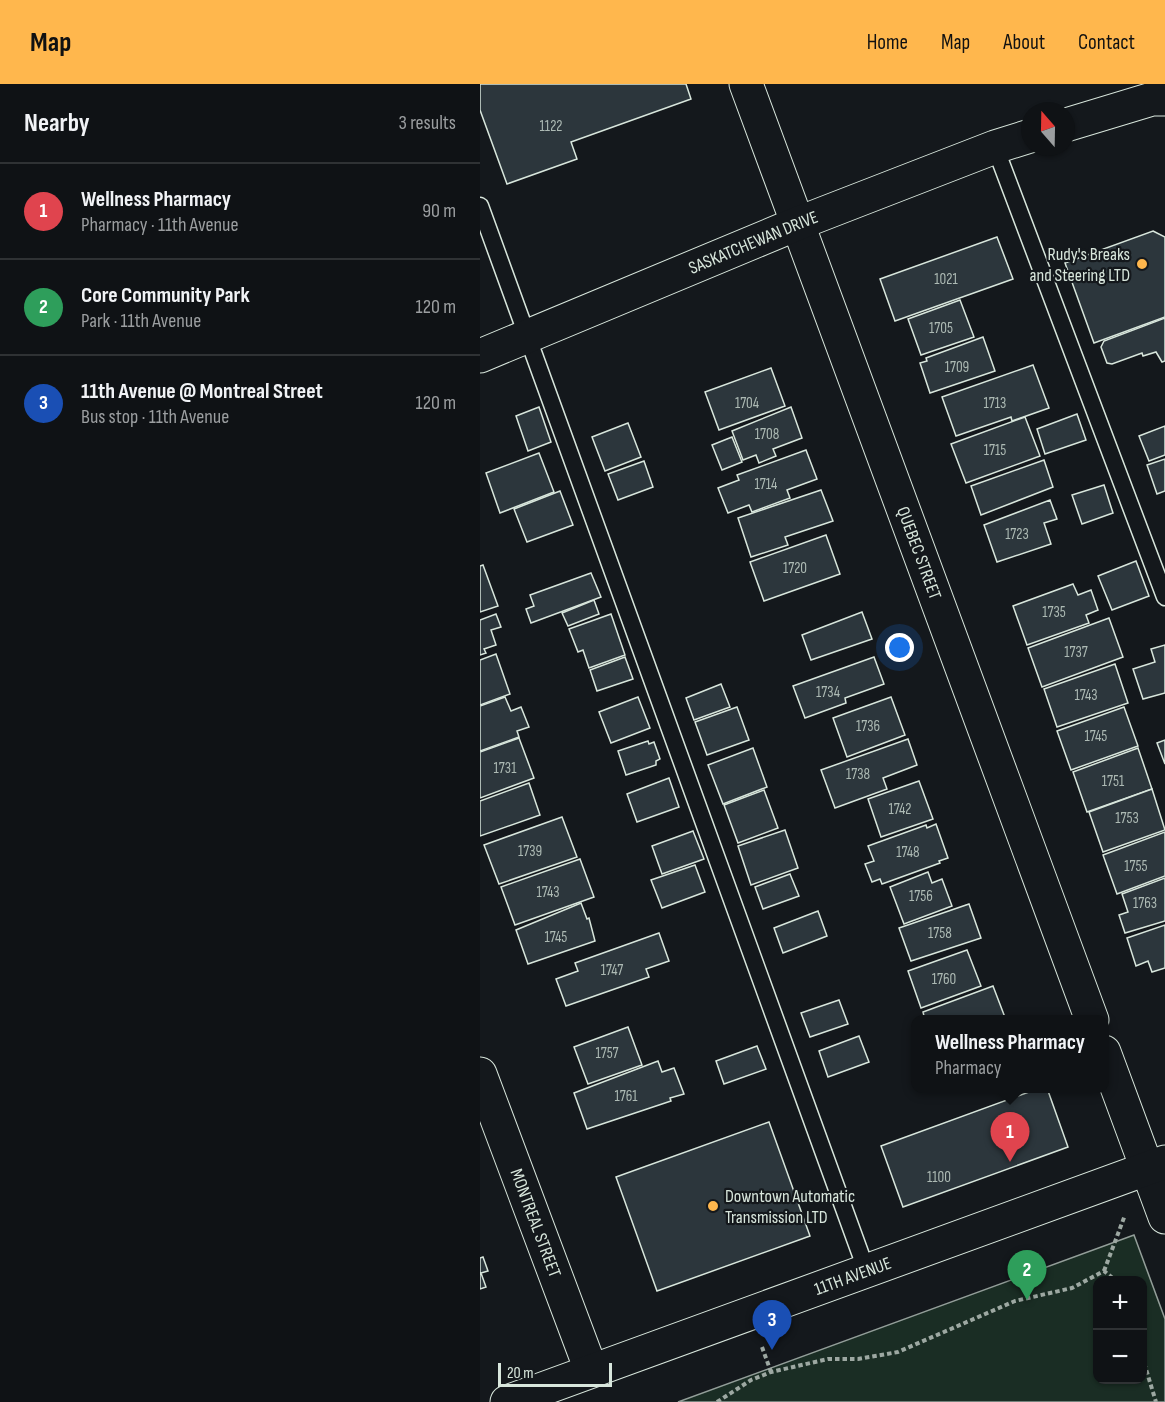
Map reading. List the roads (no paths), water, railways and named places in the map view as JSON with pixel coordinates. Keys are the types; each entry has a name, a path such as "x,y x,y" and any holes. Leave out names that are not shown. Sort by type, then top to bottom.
{"street":[{"name":"QUEBEC STREET","path":"746,84 1090,1015"},
{"path":"1075,122 1152,99 1165,99"},
{"name":"SASKATCHEWAN DRIVE","path":"480,356 799,223 1021,139"},
{"path":"1109,1063 1156,1166 1165,1217"},
{"name":"MONTREAL STREET","path":"480,1074 591,1370"},
{"name":"11TH AVENUE","path":"507,1402 1156,1166"}],"lane":[{"path":"995,147 1165,597"},
{"path":"480,206 867,1272"}],"place":[{"name":"Rudy's Breaks and Steering LTD","path":"1142,264"},
{"name":"Wellness Pharmacy","path":"1010,1162"},
{"name":"Downtown Automatic Transmission LTD","path":"713,1206"},
{"name":"Core Community Park","path":"1027,1300"},
{"name":"11th Avenue @ Montreal Street","path":"772,1350"}]}
